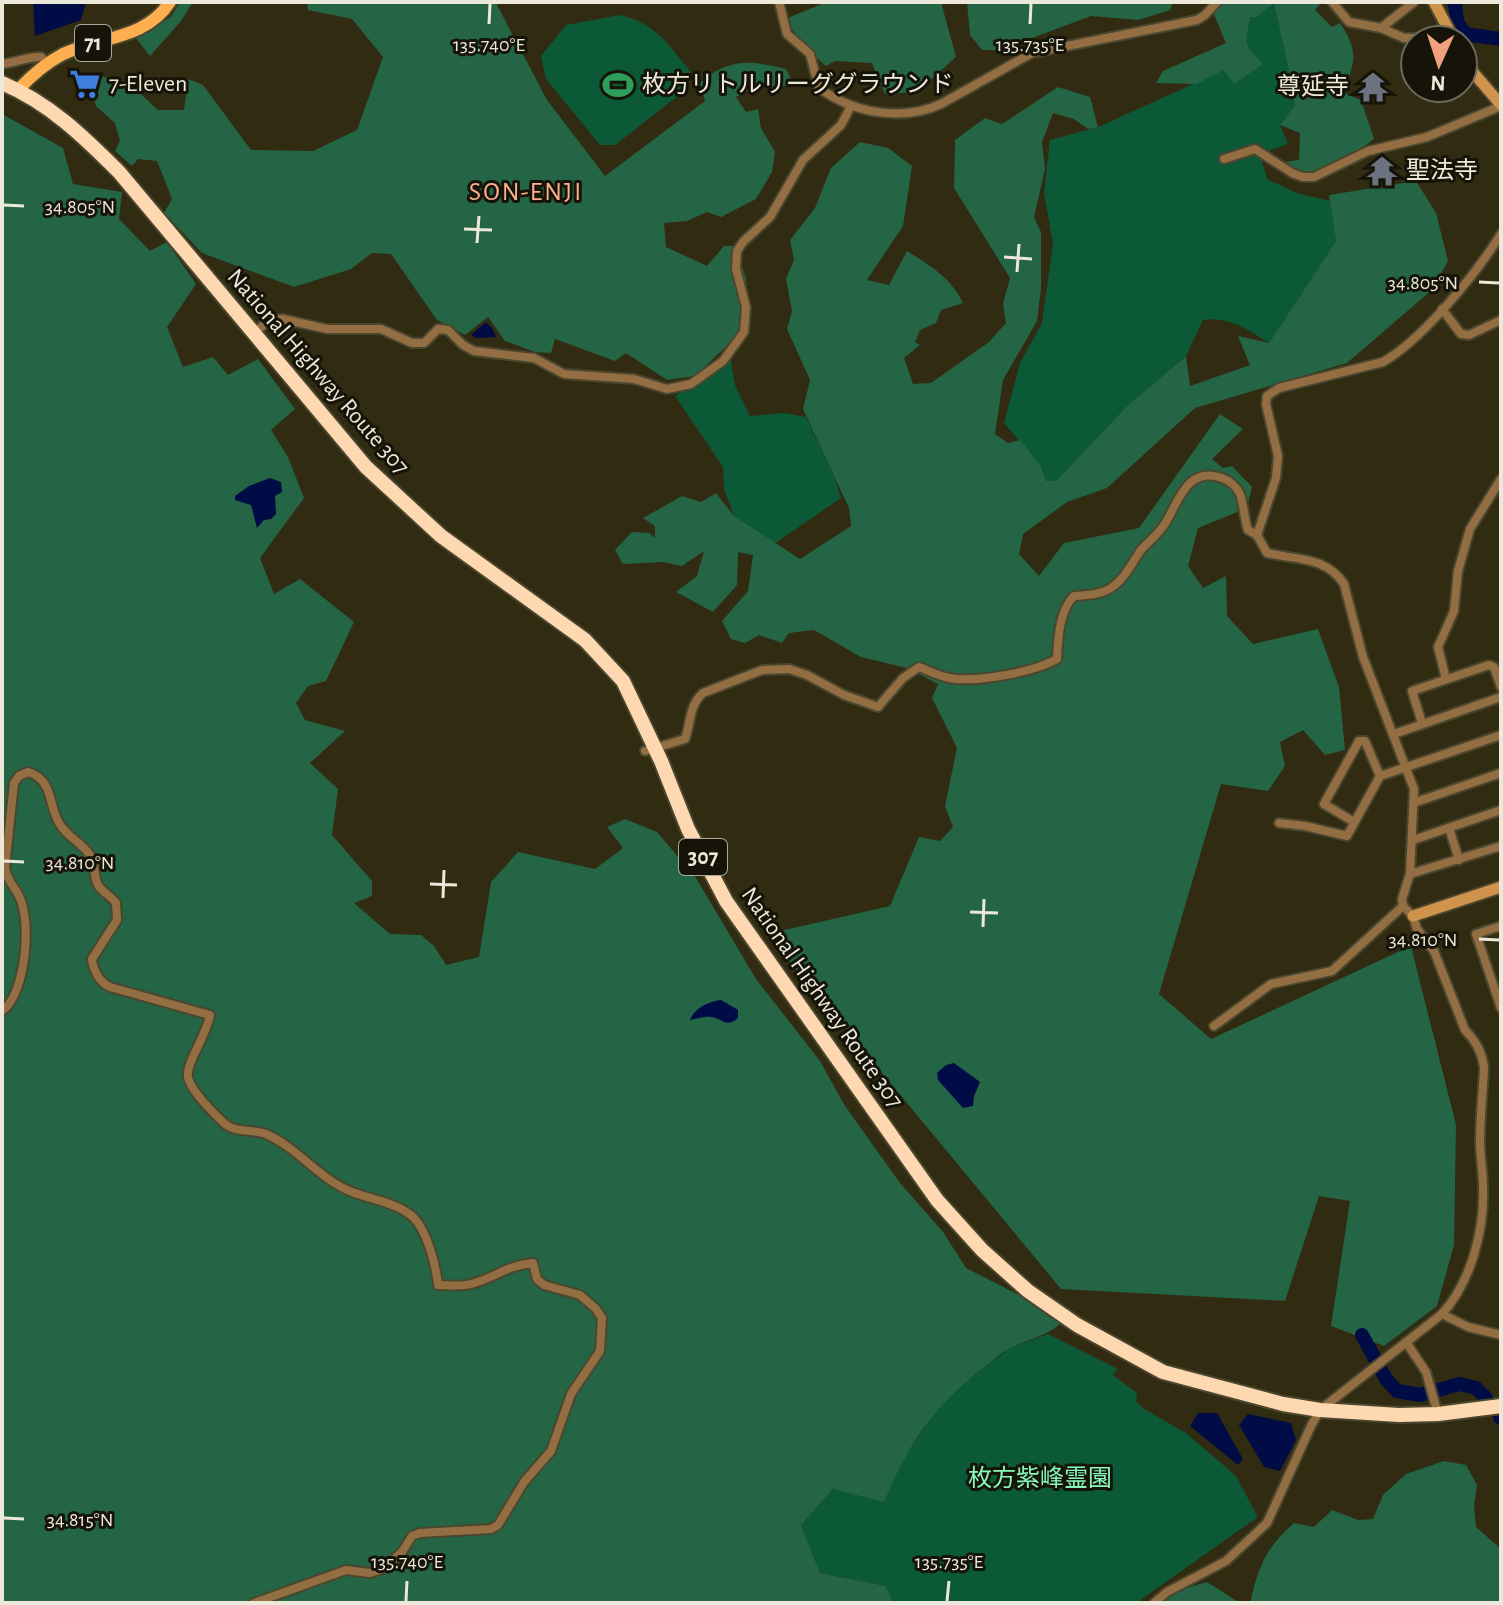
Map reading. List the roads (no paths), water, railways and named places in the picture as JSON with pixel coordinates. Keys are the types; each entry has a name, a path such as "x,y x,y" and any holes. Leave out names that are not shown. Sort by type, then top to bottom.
{"highway":[{"name":"National Highway Route 307","path":"2,83 42,103 84,137 119,172 366,467 441,536 585,640 623,681 650,750 726,901 937,1200 982,1250 1028,1291 1077,1325 1163,1372 1269,1401 1320,1410 1399,1415 1438,1414 1501,1406"}],"main road":[{"name":"71","path":"18,90 63,54 133,33 149,24 170,2"}],"street":[{"path":"779,2 787,34 810,54 819,88 851,106 887,113 926,111 1032,53 1197,20 1217,2"},
{"path":"1332,2 1349,22 1381,28 1399,36"},
{"path":"1381,28 1414,2"},
{"path":"1434,2 1445,24"},
{"path":"2,64 32,57 41,57 48,64"},
{"path":"1224,159 1255,149 1292,173 1314,177 1368,151 1427,137 1501,106 1479,79"},
{"path":"261,327 270,320 283,319 327,329 381,329 412,343 424,343 438,329 448,330 474,351 534,358 564,374 634,379 667,389 691,384 723,361 744,332 746,307 736,269 737,251 770,217 803,160 841,125 851,106"},
{"path":"1257,535 1276,478 1278,456 1266,404 1267,396 1272,391 1299,382 1383,362 1396,354 1442,309 1501,234"},
{"path":"1442,309 1461,334 1469,335 1501,320"},
{"path":"650,750 685,739 692,710 703,693 762,670 789,669 878,707 903,678 919,667 951,679 1009,676 1046,665 1057,659 1064,609 1069,601 1074,596 1100,593 1115,586 1143,548 1165,525 1180,493 1190,481 1203,476 1220,477 1234,485 1240,494 1248,530 1257,535 1267,553 1324,563 1337,573 1344,584 1363,657 1407,769 1416,802 1410,874 1402,899 1403,906 1413,916 1417,929 1439,962 1465,1030 1474,1038 1482,1055 1482,1223 1454,1301 1442,1314 1320,1410 1267,1523 1226,1561 1167,1592 1154,1603"},
{"path":"1446,679 1438,647 1454,611 1458,571 1470,529 1501,479"},
{"path":"1422,723 1412,691 1489,665 1494,667 1501,687"},
{"path":"1394,734 1501,697"},
{"path":"1279,823 1347,836 1380,776 1501,735"},
{"path":"1354,822 1324,804 1359,741 1365,741 1380,776"},
{"path":"2,1011 15,996 24,960 24,918 20,897 11,887 5,868 14,783 19,776 28,772 42,779 57,821 66,834 88,852 93,859 99,886 116,903 117,920 92,959 100,979 110,987 210,1015 208,1030 188,1069 188,1081 197,1095 225,1123 232,1128 264,1133 329,1180 351,1192 385,1201 411,1215 436,1264 438,1285 474,1284 514,1265 533,1263 537,1279 544,1285 588,1299 602,1318 600,1351 571,1394 551,1451 524,1482 498,1525 491,1529 420,1533 412,1536 402,1552 383,1569 370,1573 346,1570 254,1603"},
{"path":"1416,802 1501,773"},
{"path":"1413,840 1501,810"},
{"path":"1449,828 1459,860"},
{"path":"1410,874 1501,846"},
{"path":"1413,916 1500,890"},
{"path":"1214,1026 1271,984 1332,971 1403,906"},
{"path":"1501,926 1476,934 1501,1008"},
{"path":"1442,1314 1468,1327 1501,1335"},
{"path":"1406,1342 1426,1372 1438,1414"}],"waterway":[{"path":"1455,2 1457,22 1465,34 1501,39"},
{"path":"1362,1335 1386,1379 1397,1391 1420,1395 1460,1384 1476,1388 1486,1398"}],"place":[{"name":"7-Eleven","path":"85,84"},
{"name":"枚方リトルリーググラウンド","path":"618,85"},
{"name":"尊延寺","path":"1373,87"},
{"name":"聖法寺","path":"1382,171"}],"district":[{"name":"SON-ENJI","path":"526,192"}],"park label":[{"name":"枚方紫峰霊園","path":"1040,1479"}]}
